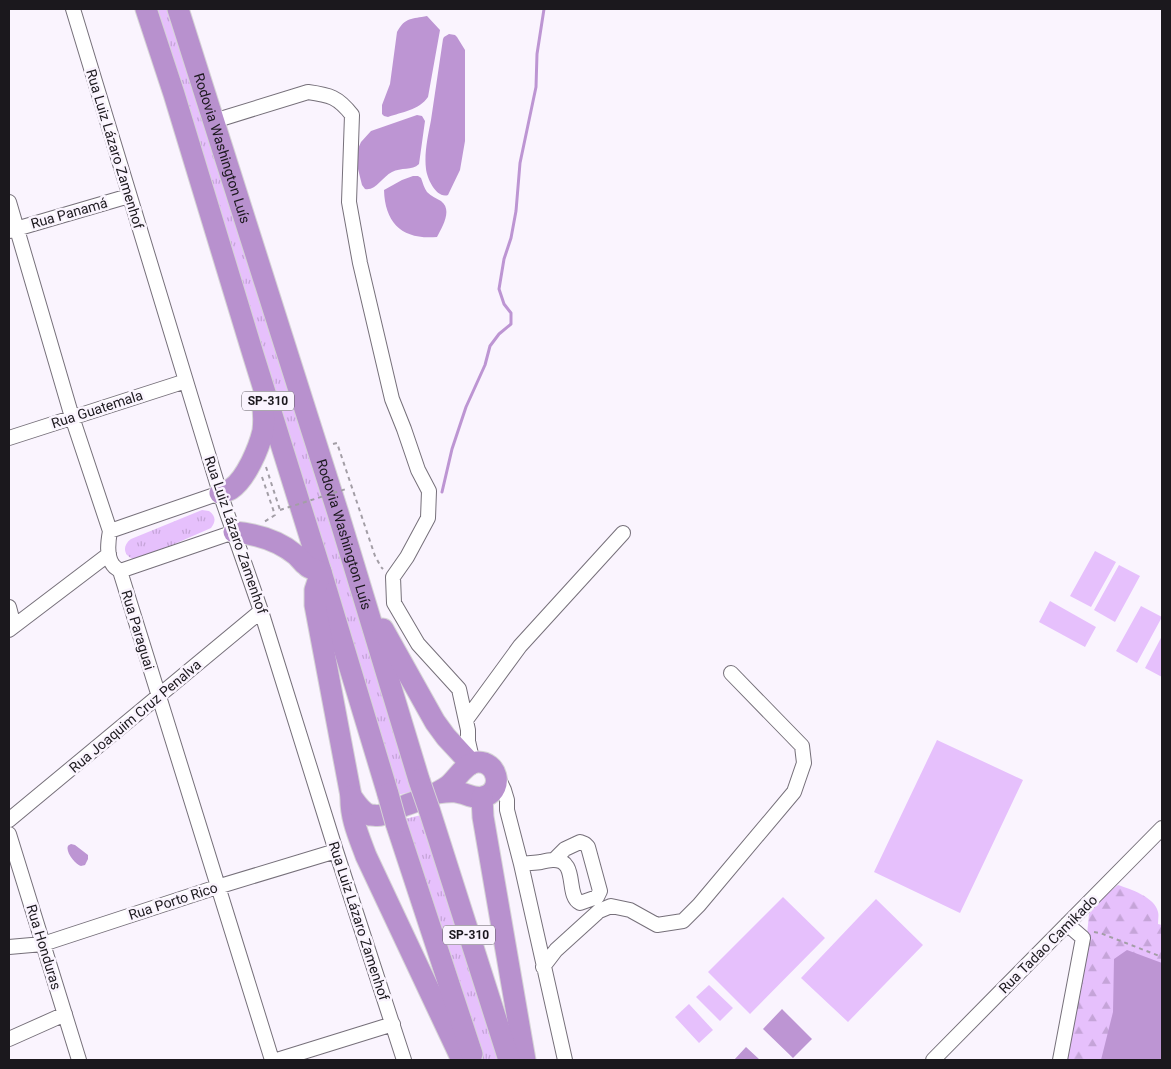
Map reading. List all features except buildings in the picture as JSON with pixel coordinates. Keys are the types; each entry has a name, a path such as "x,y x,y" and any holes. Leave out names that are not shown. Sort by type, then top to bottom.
{"highway":[{"name":"Rodovia Washington Luís","path":"146,9 174,94 388,794 388,820 474,1060"},
{"name":"Rodovia Washington Luís","path":"178,9 338,513 419,780 433,801 509,1060"},
{"path":"220,493 231,490 241,479 250,465 260,442 264,411 253,354"},
{"path":"338,513 380,624 435,722 446,737 472,764"},
{"path":"234,532 249,533 275,542 296,555 307,566 321,572 315,590 315,605 352,796 351,806 358,834 366,856 462,1060"},
{"path":"366,856 368,836 372,826 456,792 474,797 482,797 491,793 496,783 494,771 485,763 472,764 433,801"},
{"path":"352,796 361,810 388,820"},
{"path":"482,797 483,817 525,1060"}],"street":[{"name":"Rua Luiz Lázaro Zamenhof","path":"73,9 220,493 262,611 336,851 404,1060"},
{"path":"214,121 308,92 323,94 337,100 352,115 349,202 360,263 392,399 418,470 429,491 428,518 393,577 394,603 418,644 459,690 468,730 472,764"},
{"name":"Rua Panamá","path":"13,230 129,196"},
{"path":"9,202 13,230 72,418 110,531 108,554 12,628 9,607"},
{"name":"Rua Guatemala","path":"9,438 186,381"},
{"path":"110,531 220,493"},
{"path":"120,571 234,532"},
{"path":"466,720 520,646 623,533"},
{"name":"Rua Paraguai","path":"108,554 113,565 120,571 272,1060"},
{"name":"Rua Joaquim Cruz Penalva","path":"9,820 262,611"},
{"path":"543,967 556,950 599,911 611,906 630,910 657,925 683,921 700,905 794,792 804,763 802,746 731,673"},
{"path":"494,771 504,790 564,1060"},
{"path":"482,797 492,800 507,810"},
{"name":"Rua Tadao Camikado","path":"933,1060 1162,828"},
{"name":"Rua Honduras","path":"9,834 80,1060"},
{"name":"Rua Porto Rico","path":"9,948 43,944 336,851"},
{"path":"521,864 554,859"},
{"path":"1060,1060 1083,938 1067,924"},
{"path":"9,1039 65,1014"},
{"path":"277,1060 393,1024"}],"path":[{"path":"331,444 337,442 375,556 381,567 393,577"},
{"path":"265,465 280,510 346,489"},
{"path":"262,475 275,515"},
{"path":"1083,938 1094,932 1100,933 1162,957"}],"green space":[{"path":"150,9 172,9 418,790 398,795"},
{"path":"202,510 209,511 214,517 214,524 211,528 138,560 130,557 125,552 126,546 131,539"},
{"path":"1095,551 1116,562 1091,607 1070,596"},
{"path":"1119,565 1140,576 1115,622 1094,610"},
{"path":"1050,601 1096,627 1085,647 1039,622"},
{"path":"1141,606 1162,617 1137,663 1116,651"},
{"path":"1162,636 1162,677 1145,668"},
{"path":"937,740 1023,780 960,913 874,872"},
{"path":"425,814 503,1060 482,1060 405,819"},
{"path":"1118,885 1141,894 1152,902 1158,912 1158,924 1162,925 1162,1060 1067,1060 1084,967 1089,914 1104,896"},
{"path":"783,897 825,938 750,1014 708,972"},
{"path":"876,899 923,945 848,1022 801,978"},
{"path":"709,985 733,1008 720,1021 696,997"},
{"path":"689,1004 713,1030 699,1043 675,1017"}],"shaded area":[{"path":"427,16 440,30 428,97 420,105 410,110 388,117 384,116 382,114 382,105 390,84 397,32 406,21"},
{"path":"449,34 457,37 465,50 465,141 460,170 448,195 444,195 436,191 430,183 426,157 443,39"},
{"path":"417,115 422,116 425,121 419,164 413,168 392,172 376,186 365,189 362,185 356,161 357,151 361,142 371,131"},
{"path":"413,176 421,178 427,192 441,201 446,209 444,224 437,237 415,236 406,232 392,221 388,212 384,190"},
{"path":"71,844 88,855 85,865 79,865 68,852 68,846"},
{"path":"1127,950 1162,963 1162,1060 1101,1060 1113,1012 1114,959"},
{"path":"782,1009 812,1039 793,1058 763,1029"},
{"path":"746,1047 760,1060 734,1060"}],"waterway":[{"path":"442,492 452,449 466,407 485,365 490,346 499,334 511,324 511,313 504,304 499,289 504,259 511,238 516,211 520,163 536,87 537,54 544,9"}]}
